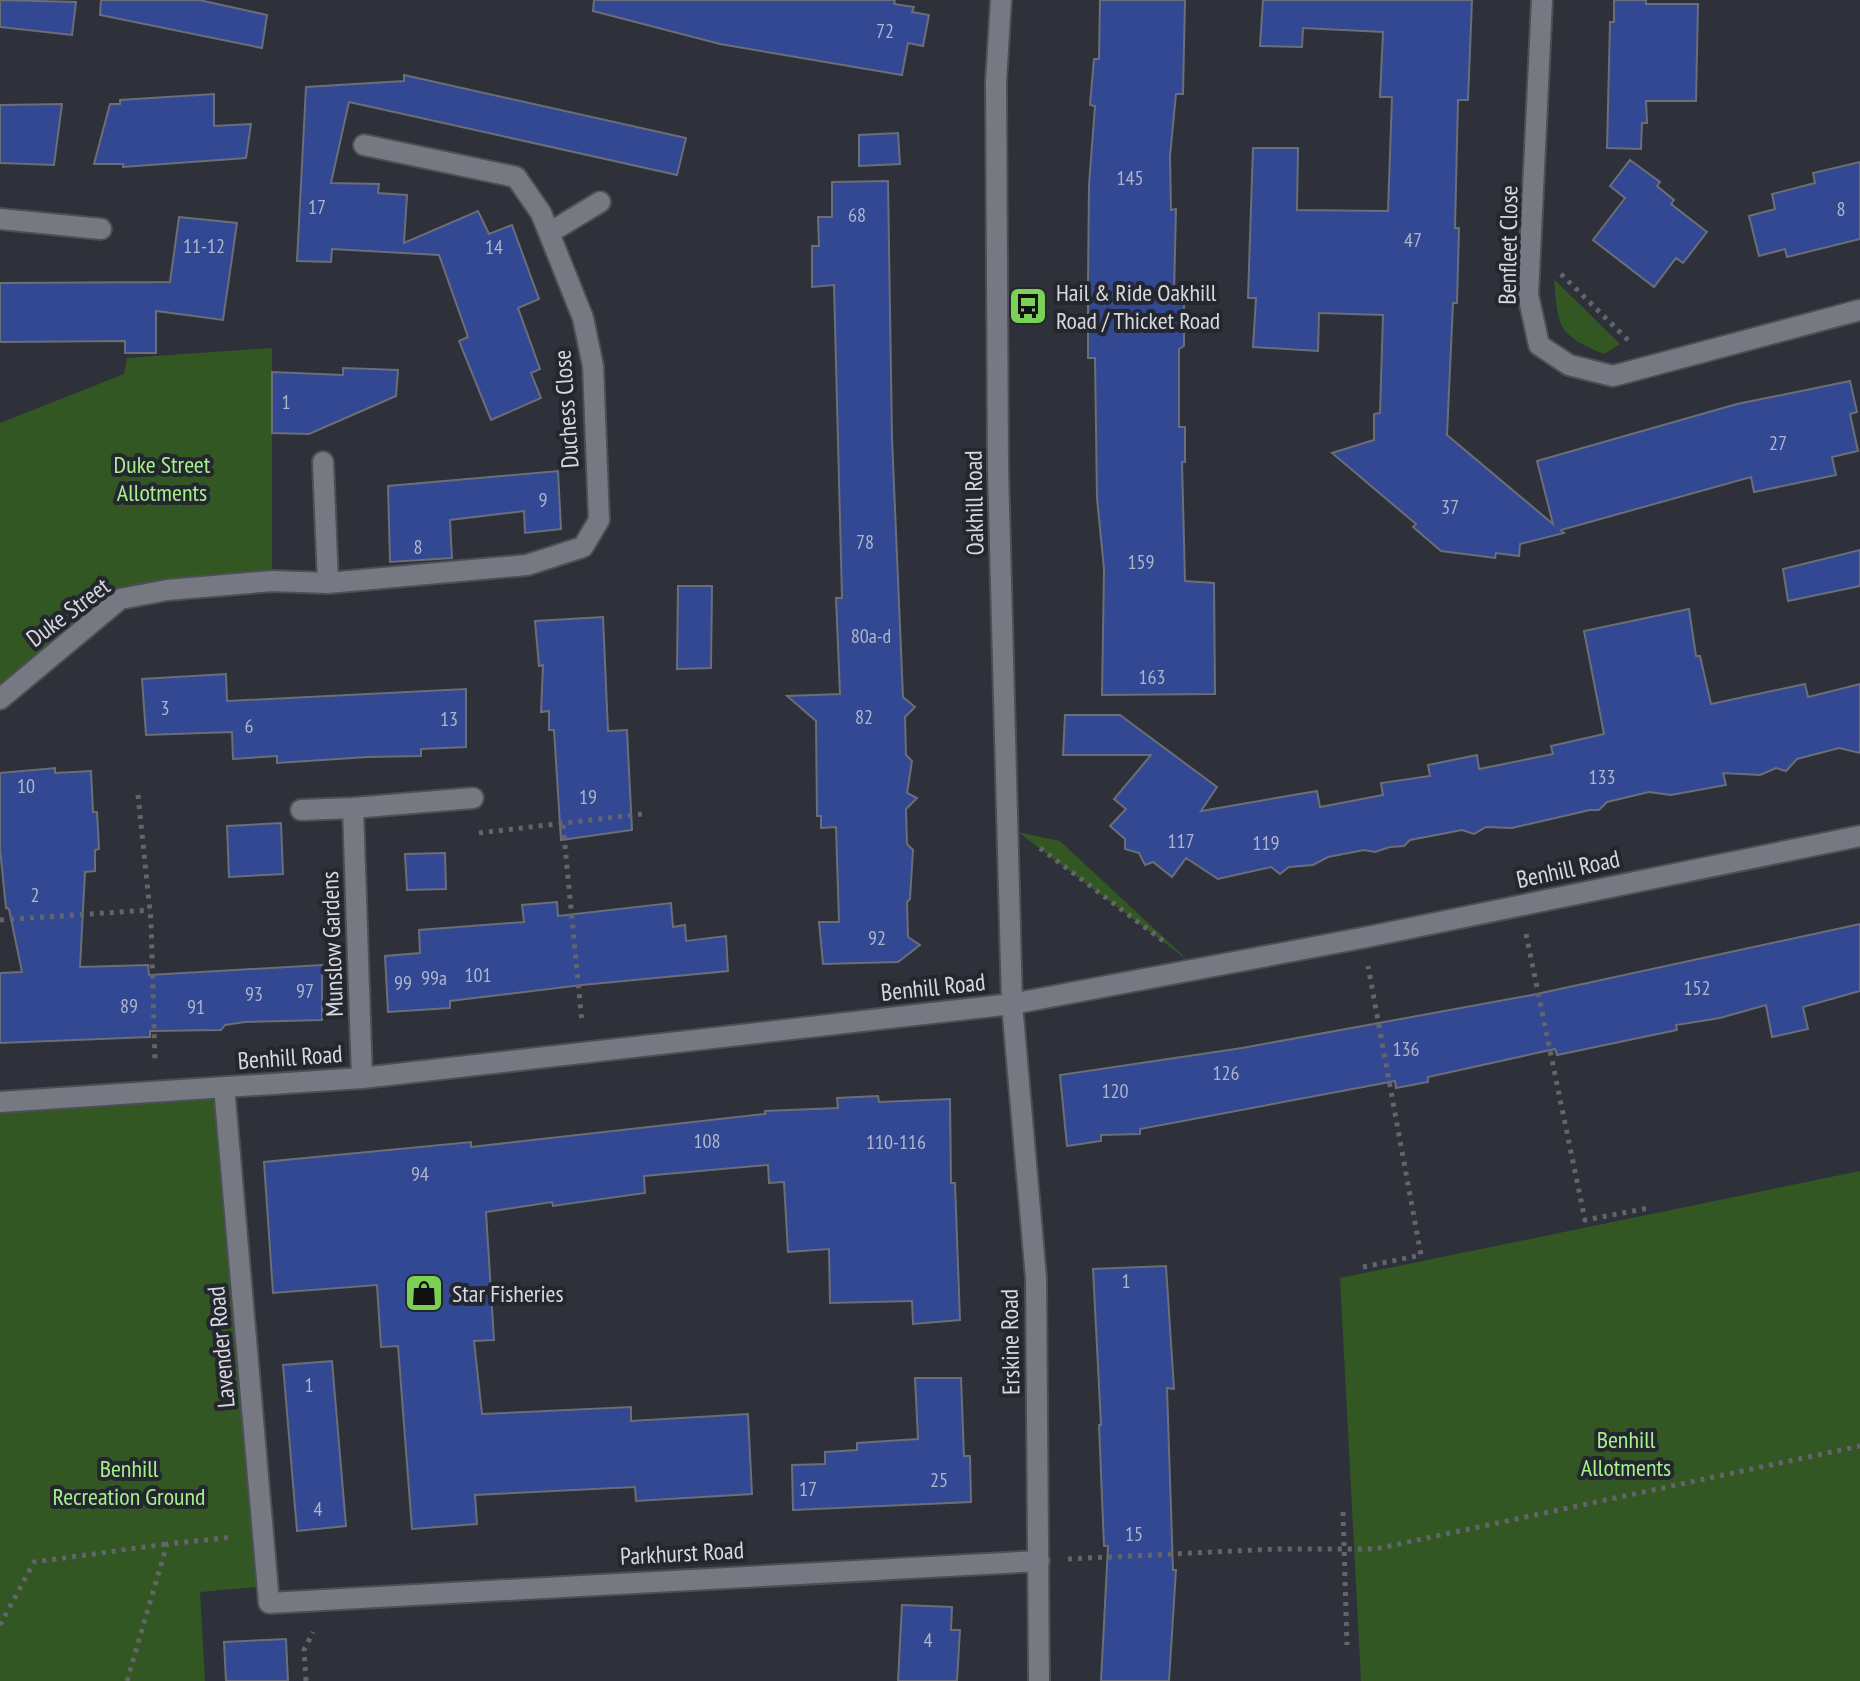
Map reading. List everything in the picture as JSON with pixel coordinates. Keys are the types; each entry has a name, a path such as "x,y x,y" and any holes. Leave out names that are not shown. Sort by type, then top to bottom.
{"street":[{"name":"Oakhill Road","path":"1001,0 996,81 998,453 1012,1004"},
{"name":"Benfleet Close","path":"1542,0 1528,295 1539,345 1569,365 1613,376 1860,310"},
{"name":"Duchess Close","path":"272,581 328,583 527,565 583,547 599,520 593,366 583,318 541,213 516,177 364,145"},
{"path":"549,233 600,202"},
{"path":"0,219 101,229"},
{"path":"323,462 328,583"},
{"name":"Duke Street","path":"0,699 120,599 167,590 272,581"},
{"path":"301,810 473,798"},
{"name":"Munslow Gardens","path":"353,808 362,1078"},
{"name":"Benhill Road","path":"0,1102 362,1078 1012,1004 1362,938 1860,836"},
{"name":"Erskine Road","path":"1012,1004 1036,1278 1039,1681"},
{"name":"Lavender Road","path":"224,1087 269,1603"},
{"name":"Parkhurst Road","path":"269,1603 1039,1561"}],"path":[{"path":"1532,246 1654,365"},
{"path":"138,795 150,910 157,1092"},
{"path":"479,833 642,814"},
{"path":"1007,823 1200,968"},
{"path":"563,825 585,1053"},
{"path":"1520,905 1585,1220 1649,1208"},
{"path":"0,920 150,910"},
{"path":"1362,938 1421,1255 1363,1267"},
{"path":"1039,1561 1260,1550 1375,1549 1860,1446"},
{"path":"1343,1512 1347,1645"},
{"path":"0,1625 34,1562 263,1534"},
{"path":"127,1681 167,1544"},
{"path":"306,1681 304,1650 328,1599"}],"green space":[{"path":"1554,279 1620,344 1604,354 1569,335 1559,319"},
{"name":"Duke Street Allotments","path":"272,348 272,581 120,599 0,699 0,423 124,374 127,358"},
{"path":"1018,832 1060,841 1190,962"},
{"name":"Benhill Recreation Ground","path":"224,1087 267,1586 200,1592 205,1681 0,1681 0,1102"},
{"name":"Benhill Allotments","path":"1860,1171 1860,1681 1361,1681 1340,1278"}],"building":[{"path":"0,0 76,2 72,35 0,27"},
{"path":"101,0 199,0 267,15 262,48 100,15"},
{"path":"594,0 895,0 894,4 914,7 912,12 929,15 923,46 908,43 902,75 720,44 593,11"},
{"path":"1100,0 1185,0 1183,94 1176,94 1170,156 1171,210 1176,209 1174,294 1184,294 1184,346 1179,349 1179,427 1185,427 1185,462 1182,462 1185,581 1214,583 1215,694 1102,695 1104,569 1097,498 1095,358 1088,358 1089,185 1095,106 1090,105 1094,59 1099,59"},
{"path":"1263,0 1472,0 1468,100 1458,100 1457,303 1453,303 1447,435 1553,524 1537,461 1737,404 1850,381 1857,412 1850,414 1858,451 1832,457 1836,475 1754,492 1751,477 1561,530 1564,533 1520,544 1519,556 1496,553 1495,558 1441,551 1413,527 1416,524 1332,453 1374,440 1374,414 1380,413 1383,315 1319,313 1318,351 1253,347 1256,298 1248,298 1253,148 1298,148 1297,210 1388,211 1392,97 1380,97 1383,32 1303,28 1302,47 1260,46"},
{"path":"1614,0 1646,0 1646,4 1698,4 1696,101 1646,101 1647,123 1642,123 1641,149 1607,148 1610,22 1614,22"},
{"path":"404,75 686,138 677,175 349,102 331,183 379,184 378,193 407,195 404,243 478,211 489,234 512,225 539,299 518,308 540,369 531,373 541,398 491,420 459,341 468,337 439,255 332,249 331,262 297,261 306,87 404,81"},
{"path":"214,94 214,126 251,124 246,158 123,167 123,164 94,164 110,104 120,104 120,100"},
{"path":"62,104 54,165 0,163 0,105"},
{"path":"898,133 900,164 859,166 859,135"},
{"path":"1630,160 1660,182 1657,186 1674,200 1671,204 1707,232 1683,263 1676,258 1654,287 1593,240 1625,198 1610,186"},
{"path":"1860,162 1860,239 1787,257 1785,249 1759,256 1749,216 1775,209 1772,194 1815,183 1813,173"},
{"path":"888,181 892,438 903,697 915,707 905,717 906,755 912,761 907,793 917,798 906,809 907,844 913,850 910,899 907,902 908,937 920,945 898,962 823,964 819,922 839,922 836,827 821,828 821,816 817,816 816,721 787,696 840,694 836,598 842,598 834,285 812,287 812,246 819,246 818,217 832,217 832,182"},
{"path":"179,217 237,223 223,320 156,311 156,353 125,353 125,341 0,342 0,283 170,282"},
{"path":"343,368 398,370 396,396 309,434 272,433 272,372 343,375"},
{"path":"558,471 561,529 525,533 524,511 450,520 452,558 390,562 388,486"},
{"path":"1860,550 1860,586 1788,601 1783,569"},
{"path":"678,586 712,586 711,668 677,669"},
{"path":"1689,609 1696,656 1700,656 1711,704 1805,684 1808,697 1860,684 1860,753 1839,748 1797,759 1786,771 1776,768 1760,775 1723,773 1726,785 1671,795 1649,792 1607,802 1599,810 1512,828 1486,827 1474,834 1462,830 1410,840 1404,846 1375,852 1364,850 1328,857 1313,865 1289,867 1280,874 1271,867 1218,879 1186,858 1172,877 1153,862 1145,865 1139,853 1125,849 1125,839 1110,826 1126,809 1114,799 1151,755 1063,755 1065,715 1120,715 1217,787 1201,811 1317,791 1320,807 1383,795 1381,783 1430,776 1428,765 1477,755 1479,769 1553,754 1551,746 1604,734 1584,631"},
{"path":"603,617 608,731 627,730 632,830 561,840 554,730 549,730 549,711 541,712 543,665 539,666 535,621"},
{"path":"226,674 227,701 466,689 466,747 421,749 421,756 277,763 277,756 233,759 232,732 146,735 142,679"},
{"path":"55,768 55,773 91,771 93,812 97,812 99,849 95,850 95,871 85,872 80,967 148,965 149,975 322,965 322,1020 245,1022 225,1025 221,1030 150,1031 150,1037 0,1043 0,973 22,972 9,909 6,908 0,849 0,773"},
{"path":"281,823 283,874 229,877 227,826"},
{"path":"445,853 446,889 407,890 405,854"},
{"path":"557,902 558,916 671,903 673,927 685,925 686,941 726,936 728,971 582,985 450,1001 450,1008 388,1012 385,956 420,953 419,930 524,922 522,905"},
{"path":"1860,924 1860,991 1803,1007 1808,1029 1772,1037 1766,1005 1720,1018 1676,1025 1677,1030 1557,1055 1555,1049 1428,1077 1428,1082 1396,1088 1395,1081 1140,1129 1140,1134 1101,1135 1101,1141 1067,1146 1060,1075 1242,1048 1532,995"},
{"path":"878,1096 879,1102 950,1099 951,1183 955,1183 960,1320 913,1324 912,1301 830,1303 829,1249 788,1252 784,1182 769,1183 768,1165 644,1176 645,1193 486,1212 494,1340 474,1341 482,1414 631,1407 631,1421 748,1414 752,1494 636,1501 635,1487 475,1495 477,1524 412,1529 398,1346 381,1347 377,1285 273,1293 264,1162 471,1142 471,1147 765,1114 765,1111 838,1108 837,1098"},
{"path":"1166,1266 1174,1389 1167,1388 1173,1570 1176,1570 1169,1681 1101,1681 1108,1546 1104,1546 1093,1269"},
{"path":"332,1361 346,1526 297,1531 283,1365"},
{"path":"915,1378 961,1378 964,1456 970,1456 971,1502 793,1510 792,1465 825,1464 825,1452 857,1450 857,1443 918,1439"},
{"path":"902,1605 952,1607 951,1630 960,1630 957,1681 898,1681"},
{"path":"286,1639 288,1681 226,1681 224,1642"}],"place":[{"name":"Hail & Ride Oakhill Road / Thicket Road","path":"1028,306"},
{"name":"Star Fisheries","path":"424,1293"}]}
